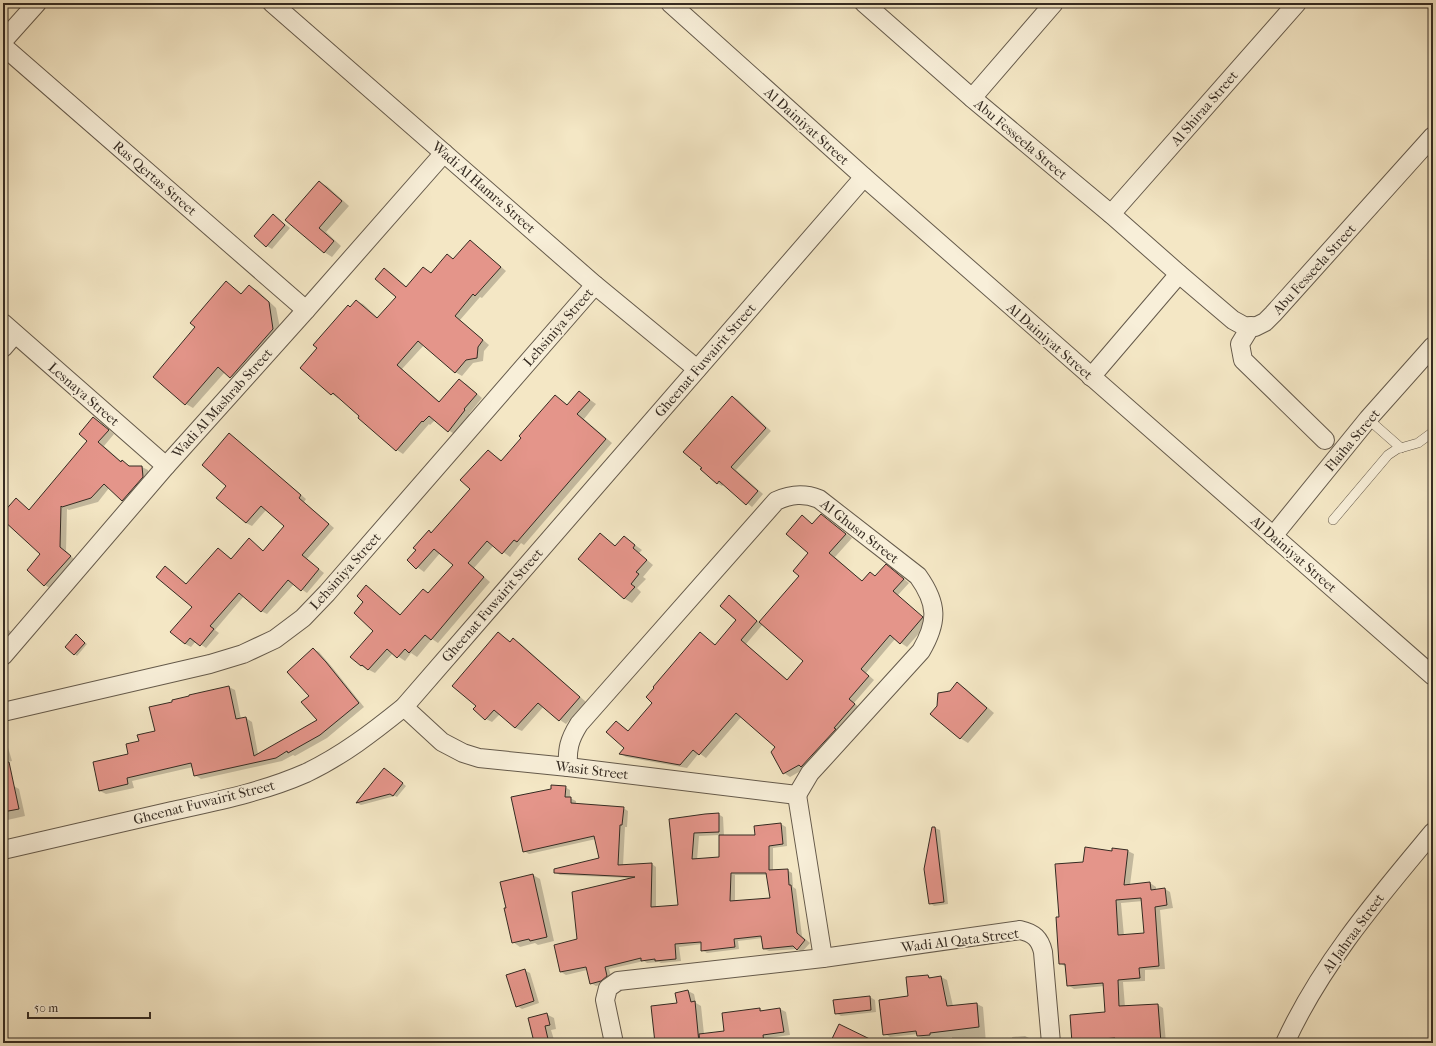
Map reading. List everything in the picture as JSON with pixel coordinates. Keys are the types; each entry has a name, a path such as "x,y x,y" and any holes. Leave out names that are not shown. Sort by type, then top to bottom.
{"street":[{"path":"3,41 37,3"},
{"name":"Wadi Al Hamra Street","path":"272,3 595,285 697,369"},
{"name":"Al Dainiyat Street","path":"670,3 864,178 1433,676"},
{"name":"Abu Fesseela Street","path":"864,3 972,98 1111,214 1178,274 1233,320 1244,326 1255,327 1265,322 1273,314 1433,136"},
{"path":"972,98 1054,3"},
{"name":"Al Shiraa Street","path":"1111,214 1297,3"},
{"name":"Ras Qertas Street","path":"3,46 306,310"},
{"name":"Wadi Al Mashrab Street","path":"3,656 166,466 444,153"},
{"name":"Gheenat Fuwairit Street","path":"3,850 232,798 270,787 306,773 341,754 374,732 404,707 864,178"},
{"path":"1091,376 1178,274"},
{"name":"Lehsiniya Street","path":"3,712 210,664 243,654 280,635 303,618 327,592 595,285"},
{"path":"1251,326 1240,344 1243,360 1325,440"},
{"path":"3,348 9,329"},
{"name":"Lesnaya Street","path":"9,329 166,466"},
{"name":"Flaiha Street","path":"1273,536 1368,419 1433,346"},
{"name":"Al Ghusn Street","path":"568,767 568,747 571,737 579,724 776,501 793,495 802,494 819,499 918,576 928,589 933,605 934,621 930,637 921,651 820,761 797,795"},
{"name":"Wasit Street","path":"404,707 442,742 479,758 568,767 797,795"},
{"path":"797,795 823,958"},
{"name":"Al Jahraa Street","path":"1285,1043 1295,1020 1330,961 1371,906 1433,832"},
{"name":"Wadi Al Qata Street","path":"614,1043 605,1000 608,988 618,981 823,958 1016,931 1029,932 1036,937 1041,944 1051,1043"}],"lane":[{"path":"1368,419 1401,448"},
{"path":"1333,520 1388,455 1397,449 1418,443 1433,432"}],"building":[{"path":"319,181 342,201 319,228 334,241 324,253 285,220"},
{"path":"273,214 285,225 266,247 254,236"},
{"path":"470,240 501,267 475,296 473,294 455,316 483,340 478,347 477,358 466,360 455,373 418,341 397,365 439,402 459,379 477,394 464,409 465,410 448,432 429,416 423,422 422,421 396,451 358,418 359,416 333,393 331,395 300,368 317,348 313,345 348,305 350,307 356,300 377,318 396,297 375,279 384,268 406,287 423,267 431,273 447,254 453,259"},
{"path":"226,281 241,294 249,285 269,302 273,329 230,378 218,367 185,405 153,377 195,327 190,323"},
{"path":"579,391 590,400 577,414 606,439 517,542 514,540 502,554 487,541 468,563 484,577 431,640 425,635 409,653 405,649 397,658 387,649 368,670 350,657 373,631 354,613 363,602 357,596 366,585 400,615 423,589 428,593 453,565 434,549 416,569 407,560 416,550 413,548 429,530 431,533 470,489 460,480 488,450 501,461 521,438 519,436 555,395 567,405"},
{"path":"732,396 766,428 731,467 758,491 746,505 719,481 717,484 700,469 702,468 683,452"},
{"path":"93,417 109,430 98,442 121,462 122,460 129,466 142,466 143,477 122,501 104,484 91,498 62,507 61,506 60,547 71,556 44,586 27,570 40,554 3,520 3,513 16,498 29,510 87,441 79,434"},
{"path":"229,433 301,495 299,498 329,524 302,555 319,569 301,591 288,580 261,612 239,593 210,626 214,629 200,646 190,638 185,644 170,632 192,607 156,577 165,566 186,584 218,548 231,559 249,538 263,551 284,526 261,506 246,523 216,498 226,486 202,465"},
{"path":"821,514 846,534 829,553 862,581 870,572 875,576 886,564 904,579 893,591 923,617 900,644 890,635 861,669 869,676 849,699 855,704 834,728 836,729 801,767 799,765 783,774 771,752 775,747 736,713 699,755 693,750 680,765 619,754 624,748 606,732 616,721 628,731 652,703 646,697 654,688 653,687 700,632 715,645 736,620 720,606 729,595 757,621 741,640 787,680 803,661 759,622 799,576 793,571 808,553 786,534 802,515 812,524"},
{"path":"600,533 615,546 624,536 635,545 633,548 647,560 636,572 639,574 631,584 635,587 624,599 578,559"},
{"path":"498,632 510,642 513,638 580,697 559,721 538,703 515,728 494,710 485,720 473,709 476,706 452,686"},
{"path":"76,634 85,643 74,655 65,647"},
{"path":"313,648 359,703 320,735 276,758 194,776 191,763 127,778 128,784 99,791 93,762 128,754 126,744 139,741 137,735 155,731 149,707 172,702 172,700 189,695 229,686 236,719 246,717 254,756 317,720 301,702 309,696 287,672"},
{"path":"957,682 987,708 960,739 930,714 937,706 938,693 950,691"},
{"path":"9,762 19,809 3,812 3,763"},
{"path":"384,768 403,783 393,796 390,794 356,803"},
{"path":"551,785 566,786 565,797 571,797 571,803 624,807 622,825 620,825 618,865 652,863 651,907 678,905 669,819 719,813 719,832 694,833 692,859 719,857 719,835 755,835 754,826 781,823 783,844 769,846 769,870 788,869 789,885 791,885 797,933 805,940 797,950 793,946 763,949 761,936 734,939 735,947 701,951 701,942 675,944 676,959 641,961 641,958 605,967 607,976 601,981 590,984 586,967 560,972 554,945 577,939 572,892 635,877 554,873 554,869 599,858 594,836 523,852 511,797 551,789","holes":["731,873 766,873 770,898 730,901"]},
{"path":"932,827 935,827 944,902 929,904 924,869"},
{"path":"1085,847 1112,851 1112,848 1128,850 1124,885 1150,882 1151,890 1165,888 1167,905 1155,907 1159,966 1139,968 1140,978 1118,980 1119,1006 1158,1004 1161,1043 1116,1043 1115,1038 1088,1040 1088,1043 1072,1043 1070,1015 1105,1012 1103,983 1067,986 1065,964 1059,964 1056,917 1059,917 1055,864 1083,862","holes":["1141,898 1144,933 1118,935 1116,900"]},
{"path":"533,874 547,937 512,943 500,882"},
{"path":"525,969 534,1001 516,1007 506,975"},
{"path":"928,975 929,978 941,976 947,1006 977,1003 979,1027 930,1033 930,1035 917,1036 916,1031 883,1035 879,1000 908,996 906,977"},
{"path":"688,990 691,1002 695,1001 699,1043 655,1043 651,1006 677,1003 675,993"},
{"path":"870,996 871,1010 835,1014 833,1000"},
{"path":"760,1008 760,1011 780,1008 784,1032 763,1035 764,1043 700,1043 699,1034 724,1031 722,1013"},
{"path":"547,1013 550,1025 545,1026 548,1039 534,1042 528,1018"},
{"path":"839,1024 878,1043 830,1043"}]}
